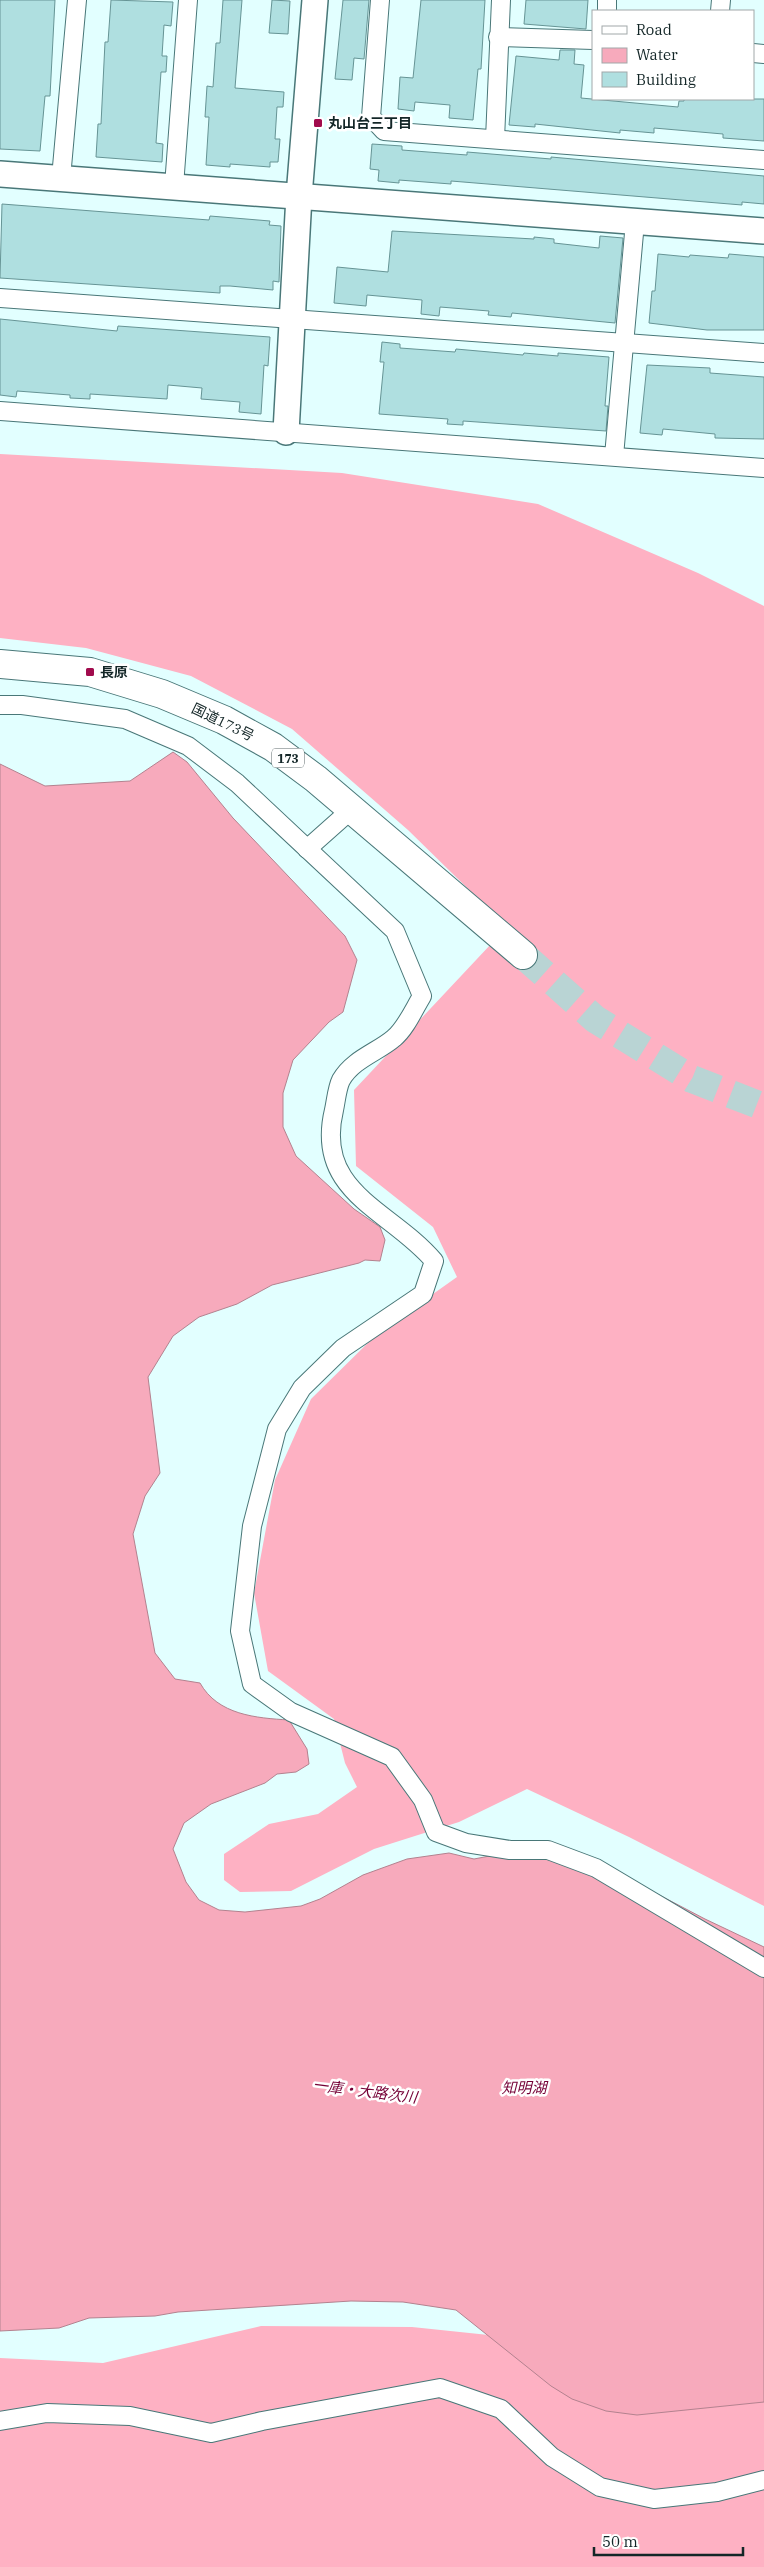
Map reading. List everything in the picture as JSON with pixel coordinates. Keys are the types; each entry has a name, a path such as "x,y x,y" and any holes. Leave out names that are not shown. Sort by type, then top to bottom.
{"highway":[{"name":"国道173号","path":"0,664 90,672 162,694 224,720 272,747 316,779 523,955"}],"street":[{"path":"61,178 77,0"},
{"path":"174,186 188,0"},
{"path":"286,432 314,0"},
{"path":"380,0 371,117 384,131 764,160"},
{"path":"494,140 501,0"},
{"path":"498,37 592,40"},
{"path":"0,174 764,231"},
{"path":"614,456 634,222"},
{"path":"0,298 764,353"},
{"path":"0,411 764,468"},
{"path":"0,705 22,705 125,719 188,746 237,783 395,931 422,996 395,1037 367,1054 341,1080 331,1123 332,1152 348,1187 420,1244 434,1261 423,1294 343,1348 302,1388 277,1429 252,1526 240,1630 252,1684 291,1712 392,1757 423,1800 436,1832 466,1843 510,1850 548,1850 596,1868 764,1968"},
{"path":"307,849 352,809"},
{"path":"0,2421 47,2413 130,2416 211,2433 262,2420 440,2388 501,2410 552,2457 600,2487 654,2499 717,2492 764,2480"}],"shaded area":[{"path":"0,454 342,473 538,504 698,573 764,606 764,1906 629,1837 527,1789 459,1822 374,1849 291,1891 240,1892 224,1880 224,1854 269,1824 318,1814 357,1787 345,1763 334,1719 268,1671 254,1593 275,1480 311,1399 378,1333 457,1277 433,1227 356,1166 354,1090 507,927 408,830 292,729 191,676 86,648 0,638"},
{"path":"261,2326 412,2327 526,2339 764,2400 764,2567 0,2567 0,2358 103,2363"}],"water":[{"name":"知明湖","path":"173,752 187,762 233,818 345,936 357,960 343,1012 329,1022 293,1060 283,1093 283,1127 296,1156 354,1209 380,1227 385,1240 380,1261 365,1260 272,1285 237,1304 199,1317 173,1336 148,1377 160,1473 145,1496 133,1534 155,1653 175,1679 200,1683 208,1694 227,1708 251,1716 289,1720 307,1749 309,1764 296,1772 277,1774 265,1783 211,1804 184,1823 173,1849 186,1882 199,1900 219,1910 245,1912 301,1906 320,1899 363,1875 407,1859 449,1853 474,1859 547,1845 579,1853 705,1919 764,1947 764,2402 637,2415 606,2411 572,2399 551,2386 456,2310 403,2302 351,2301 178,2312 155,2316 89,2318 59,2328 0,2331 0,764 45,786 130,781"}],"building":[{"path":"0,0 55,0 50,96 45,96 40,151 0,149"},
{"path":"111,0 173,2 171,26 164,25 162,56 167,56 166,72 161,72 156,143 163,144 162,162 96,157 98,124 101,124 105,42 108,42"},
{"path":"223,0 242,0 235,88 284,92 283,107 277,107 275,139 280,139 278,162 270,162 270,167 230,164 230,167 206,165 209,117 205,117 207,86 213,87 216,43 220,43"},
{"path":"272,0 290,1 288,34 269,33"},
{"path":"343,0 369,0 364,59 354,58 352,80 335,79"},
{"path":"421,0 485,0 481,69 478,69 473,120 449,118 450,105 415,102 414,111 398,109 400,77 413,78"},
{"path":"526,0 588,0 586,29 524,24"},
{"path":"560,50 575,50 574,64 584,65 581,98 678,107 679,101 684,100 764,99 764,141 723,138 723,134 654,128 654,133 620,130 620,133 535,124 535,127 509,125 516,56 559,60"},
{"path":"372,144 402,146 402,150 467,155 467,152 551,159 551,157 764,176 764,204 742,202 742,205 451,181 451,184 399,180 399,183 378,181 379,170 370,169"},
{"path":"2,204 209,220 210,216 270,221 269,225 281,226 279,282 273,281 273,290 220,286 220,293 0,278"},
{"path":"392,231 534,239 534,237 554,239 554,243 599,248 600,236 623,238 615,323 512,313 511,317 488,315 489,311 440,307 439,316 421,314 422,300 367,295 366,306 334,303 337,267 388,272"},
{"path":"658,254 689,257 690,255 728,258 729,254 764,257 764,330 707,330 649,323 652,291 655,291"},
{"path":"0,319 117,331 118,326 270,337 268,366 264,365 261,414 239,412 240,402 201,399 202,388 168,385 167,399 90,394 90,399 70,398 70,395 17,391 16,397 0,395"},
{"path":"382,342 400,344 400,348 455,352 456,349 523,355 524,353 558,356 558,353 609,357 605,406 608,406 606,431 463,421 463,425 447,424 448,419 379,414 384,362 380,362"},
{"path":"647,365 710,368 710,373 764,377 764,439 715,438 715,434 663,429 662,435 640,433"}],"tunnel":[{"path":"523,955 595,1019 692,1079 764,1107"}],"place":[{"name":"丸山台三丁目","path":"318,123"},
{"name":"長原","path":"90,672"}],"water label":[{"name":"一庫・大路次川","path":"365,2091"}]}
